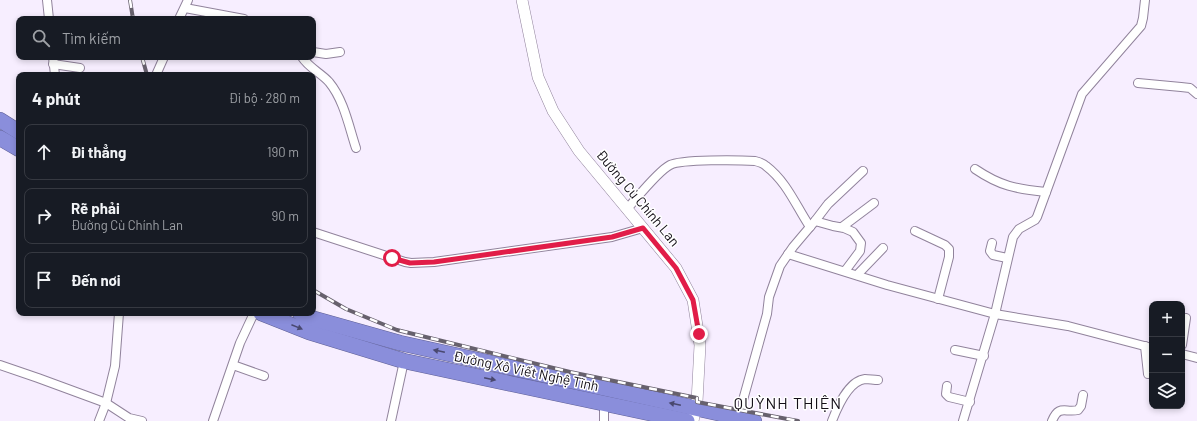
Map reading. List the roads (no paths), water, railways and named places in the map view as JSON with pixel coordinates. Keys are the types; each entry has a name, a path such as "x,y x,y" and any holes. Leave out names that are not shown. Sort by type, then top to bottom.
{"highway":[{"path":"0,120 16,130"},
{"path":"0,138 16,147"},
{"name":"Đường Xô Viết Nghệ Tĩnh","path":"269,316 309,332 404,361 686,421"},
{"name":"Đường Xô Viết Nghệ Tĩnh","path":"307,316 400,343 694,415 747,420"}],"street":[{"path":"46,0 49,16"},
{"path":"181,16 188,0"},
{"name":"Đường Cù Chính Lan","path":"522,0 538,77 553,111 579,151 676,268 693,300 700,345 694,415"},
{"path":"963,421 984,356 1013,237 1019,229 1035,220 1082,94 1141,26 1145,0"},
{"path":"185,8 228,16"},
{"path":"316,52 326,54 340,52"},
{"path":"55,72 53,60 80,68"},
{"path":"157,72 163,60"},
{"path":"304,60 329,82 338,96 356,148"},
{"path":"1138,83 1190,88 1197,94"},
{"path":"627,209 662,170 675,163 704,161 755,161 766,165 778,176 813,224 842,227 854,232 861,243 861,246 858,256 845,271"},
{"path":"975,169 1002,185 1046,192"},
{"path":"747,420 743,400 767,314 769,297 780,266 832,199 863,170"},
{"path":"842,227 874,203"},
{"path":"316,233 410,263 434,262 612,237 643,228"},
{"path":"914,231 945,245 949,249 949,257 938,299"},
{"path":"992,243 990,251 993,255 1007,258"},
{"path":"857,275 883,248"},
{"path":"788,254 938,299 995,314 1068,326 1148,347 1148,374"},
{"path":"99,421 106,404 115,366 119,316"},
{"path":"213,421 240,343 253,316"},
{"path":"1183,337 1186,318"},
{"path":"955,350 984,356"},
{"path":"1185,355 1197,358"},
{"path":"391,421 404,361"},
{"path":"0,365 106,404 129,418 142,421"},
{"path":"233,365 264,376"},
{"path":"832,421 842,400 856,382 864,379 878,380"},
{"path":"947,386 946,394 949,397 970,402"},
{"path":"1052,421 1055,414 1059,411 1078,410 1081,406 1082,395"},
{"path":"604,404 604,421"}],"railway":[{"path":"130,0 133,16"},
{"path":"143,60 146,72"},
{"path":"316,292 346,309 397,330 570,372 697,398 697,402 798,421"}],"district":[{"name":"QUỲNH THIỆN","path":"788,403"}]}
